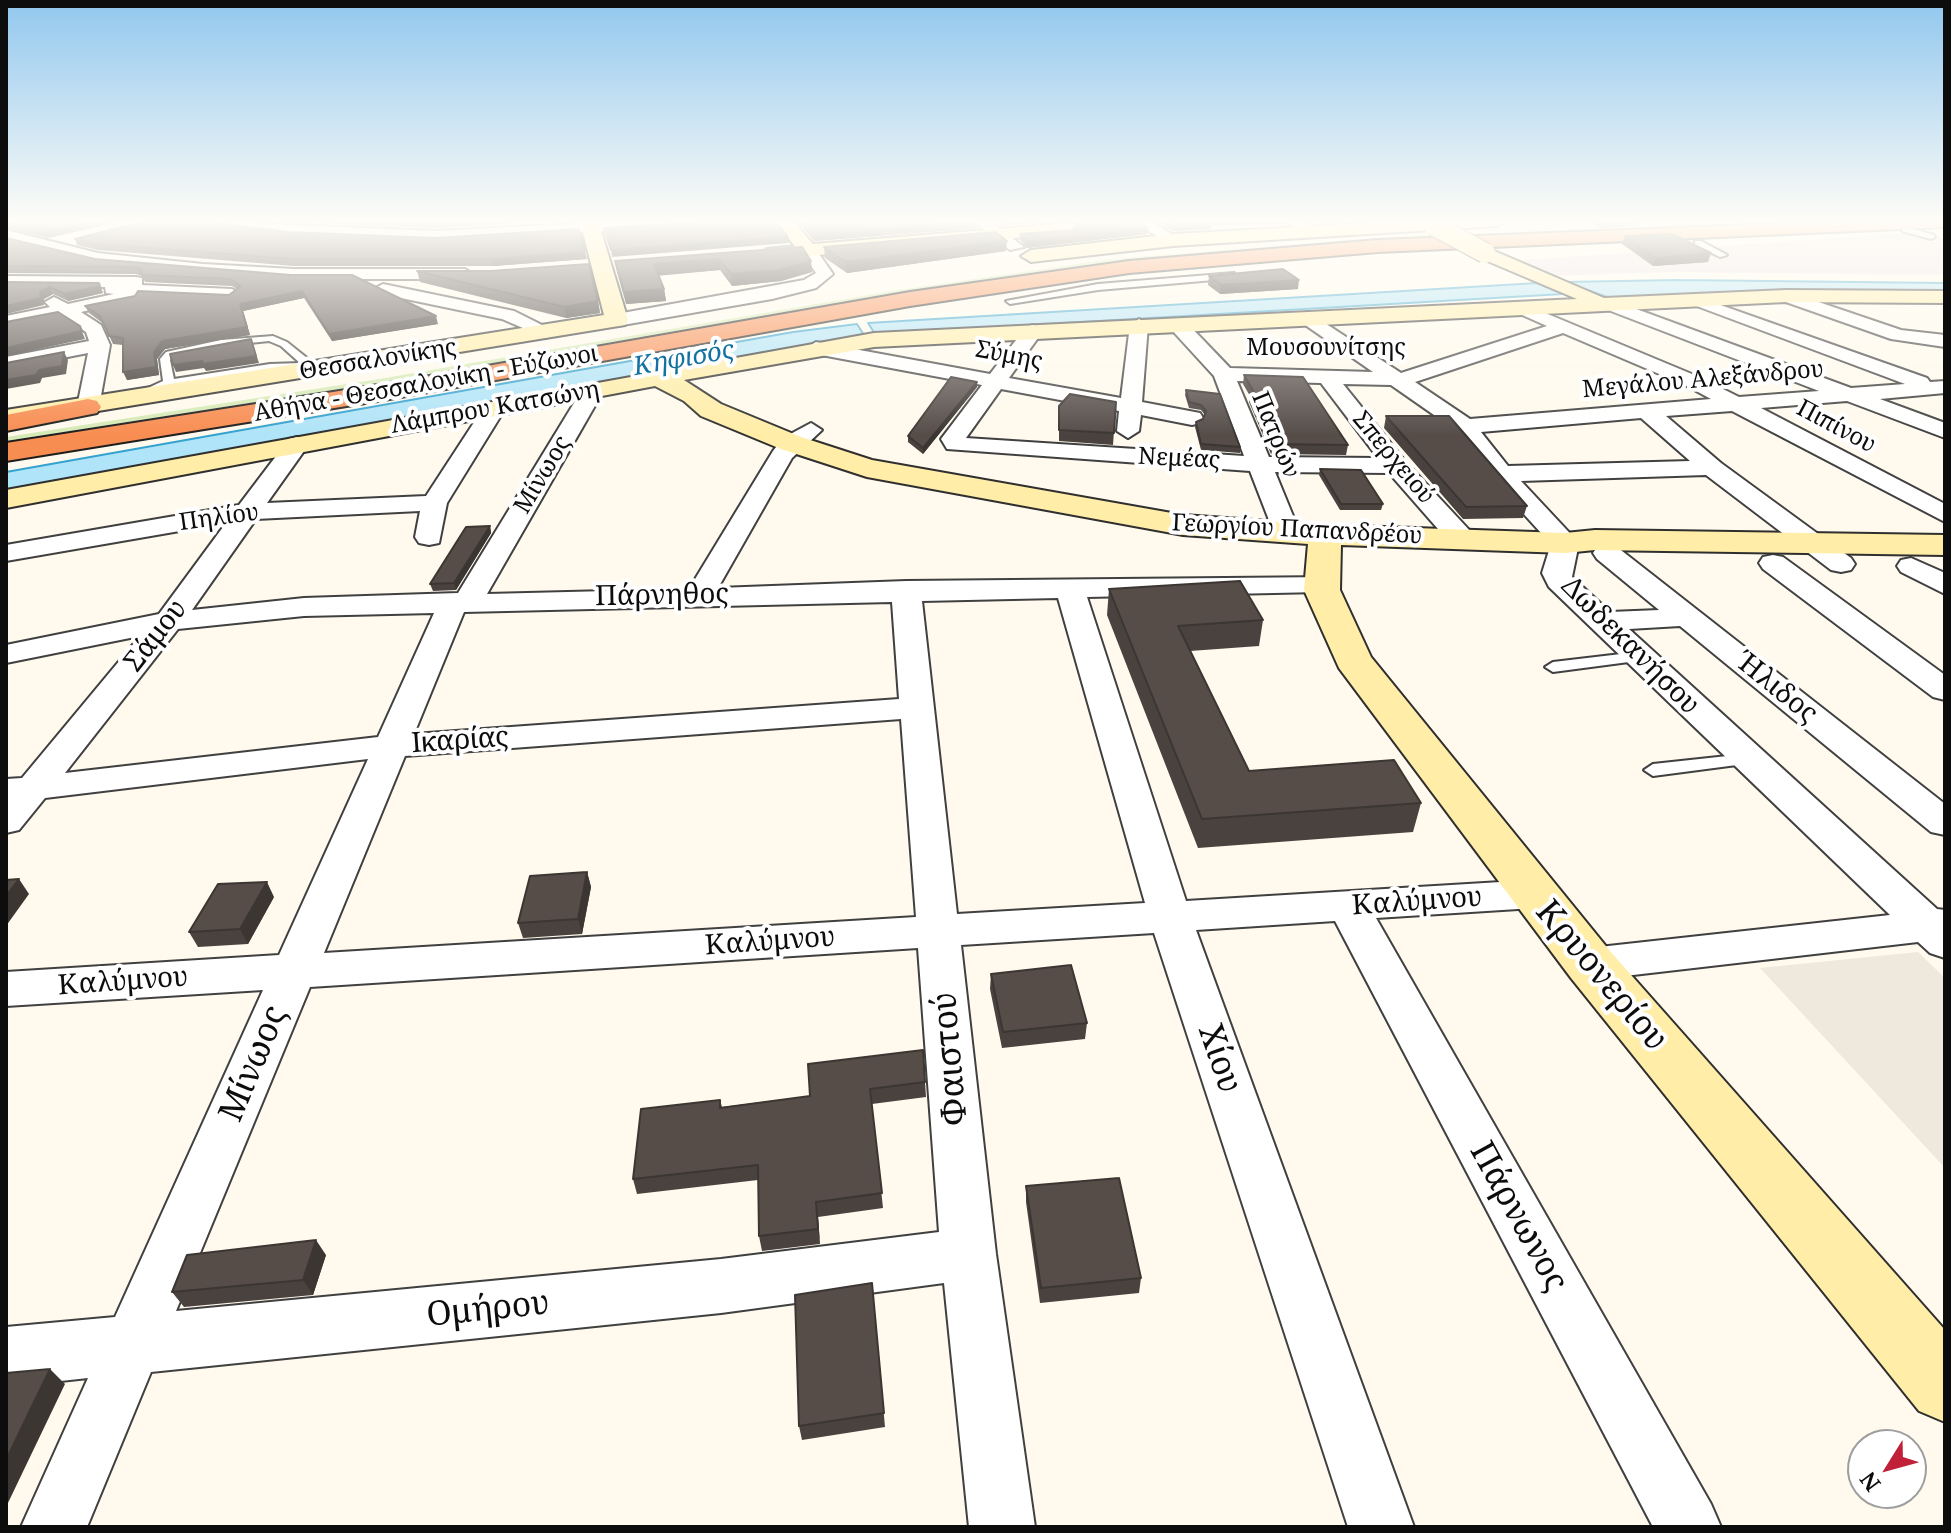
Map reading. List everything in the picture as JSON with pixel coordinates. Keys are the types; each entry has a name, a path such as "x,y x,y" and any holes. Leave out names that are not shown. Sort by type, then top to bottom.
{"highway":[{"name":"Αθήνα - Θεσσαλονίκη - Εύζωνοι","path":"6,422 375,370 830,293"},
{"name":"Αθήνα - Θεσσαλονίκη - Εύζωνοι","path":"6,452 384,392 964,293"},
{"path":"341,367 375,370"},
{"path":"6,422 98,406"}],"street":[{"path":"31,293 69,310 94,329 100,345 98,406"},
{"path":"6,322 143,293"},
{"path":"172,293 246,294"},
{"path":"417,293 431,300"},
{"path":"609,293 617,320"},
{"name":"Θεσσαλονίκης","path":"98,406 776,293"},
{"path":"1579,293 1945,431"},
{"name":"Λάμπρου Κατσώνη","path":"6,499 816,348 874,340 1139,325 1526,310 1604,302 1786,296 1944,298"},
{"path":"1792,298 1898,335 1945,341"},
{"path":"368,299 431,300 507,315 533,323 546,332"},
{"path":"1703,305 1941,389"},
{"name":"Πιπίνου","path":"1526,310 1737,403 1945,514"},
{"name":"Δωδεκανήσου","path":"1308,318 1402,379 1465,426 1501,474 1565,543 1556,573 1559,581 1746,759 1939,930"},
{"name":"Πατρών","path":"1177,324 1224,374 1258,464 1306,534"},
{"path":"1124,456 1139,325"},
{"name":"Μουσουνίτσης","path":"1224,374 1402,379 1565,326"},
{"path":"997,380 1033,331"},
{"path":"6,363 100,345"},
{"name":"Σύμης","path":"816,348 1192,418"},
{"name":"Σπερχειού","path":"1326,376 1396,466 1462,539"},
{"name":"Γεωργίου Παπανδρέου","path":"659,378 693,395 711,410 801,437 867,468 1112,514 1217,529 1565,543 1595,540 1945,545"},
{"name":"Νεμέας","path":"997,380 953,439 961,446 1258,464 1396,466"},
{"name":"Μεγάλου Αλεξάνδρου","path":"1465,426 1941,389"},
{"name":"Μίνωος","path":"54,1527 391,746 461,600 593,390"},
{"path":"429,537 434,503 494,409"},
{"path":"1646,411 1712,468 1841,564"},
{"path":"699,596 765,480 801,437"},
{"name":"Σάμου","path":"6,821 20,789 169,621 297,444"},
{"path":"1501,474 1712,468"},
{"name":"Πηλίου","path":"6,553 247,512 434,503"},
{"name":"Κρυονερίου","path":"1306,534 1339,634 1353,660 1590,964 1945,1385"},
{"name":"Γεωργίου Παπανδρέου","path":"1565,543 1607,553 1773,563 1928,566"},
{"name":"Ήλιδος","path":"1607,553 1945,823"},
{"path":"1773,563 1945,690"},
{"path":"1928,566 1945,585"},
{"name":"Πάρνηθος","path":"6,654 169,621 279,608 461,600 1321,583"},
{"name":"Χίου","path":"1069,587 1170,917 1381,1527"},
{"name":"Φαιστού","path":"906,590 968,1254 1002,1527"},
{"path":"1602,622 1687,617"},
{"name":"Ικαρίας","path":"20,789 391,746 916,708"},
{"name":"Καλύμνου","path":"6,989 1534,894"},
{"name":"Πάρνωνος","path":"1348,906 1688,1527"},
{"path":"1590,964 1939,930"},
{"name":"Ομήρου","path":"6,1357 721,1286 968,1254"}],"lane":[{"path":"1010,301 1063,293"},
{"path":"169,383 165,359 170,354 221,343 270,338 284,344 309,365"},
{"path":"98,406 169,383 309,365 341,367"},
{"path":"1553,667 1638,657"},
{"path":"1653,770 1746,759"}],"green space":[{"path":"896,293 384,382 6,441 6,437 379,379"}],"shaded area":[{"path":"1918,952 1945,978 1945,1168 1760,968"}],"water":[{"path":"1377,293 1563,294 875,334 868,323"},
{"path":"1594,293 1945,293 1945,293 1613,299"},
{"name":"Κηφισός","path":"857,324 864,335 6,490 6,472 793,332"}],"building":[{"path":"6,293 40,293 41,298 6,306"},
{"path":"137,293 229,295 295,293 240,304 247,327 162,341 154,352 156,367 123,372 123,338 109,336 100,316 85,306 135,296"},
{"path":"303,293 388,293 436,316 329,334"},
{"path":"505,293 596,293 598,301 564,307"},
{"path":"58,312 80,326 82,331 6,348 6,322"},
{"path":"251,339 256,356 173,365 170,354"},
{"path":"64,352 62,366 39,370 36,375 6,380 6,363"},
{"path":"1244,375 1303,377 1348,445 1273,444 1250,393 1255,394"},
{"path":"951,377 977,382 923,448 908,436"},
{"path":"1186,390 1220,394 1240,447 1201,444 1196,422 1203,419 1206,411 1201,405 1189,402"},
{"path":"1070,394 1116,402 1114,433 1059,430 1059,406"},
{"path":"1386,416 1449,416 1527,506 1466,507"},
{"path":"1320,469 1361,470 1383,504 1341,504"},
{"path":"490,526 454,583 430,584 466,527"},
{"path":"1240,581 1263,620 1178,626 1249,771 1394,760 1421,803 1202,819 1109,589"},
{"path":"587,872 578,919 518,923 530,876"},
{"path":"19,879 6,896 6,880"},
{"path":"267,882 240,929 189,932 218,884"},
{"path":"1071,965 1087,1023 1003,1032 991,974"},
{"path":"923,1050 925,1082 870,1089 882,1193 816,1202 818,1229 759,1236 758,1165 633,1179 641,1109 720,1100 720,1108 810,1096 808,1064"},
{"path":"1119,1178 1141,1278 1041,1288 1026,1186"},
{"path":"316,1240 303,1280 172,1292 187,1255"},
{"path":"872,1283 884,1413 799,1426 795,1295"},
{"path":"50,1369 6,1460 6,1373"}]}
